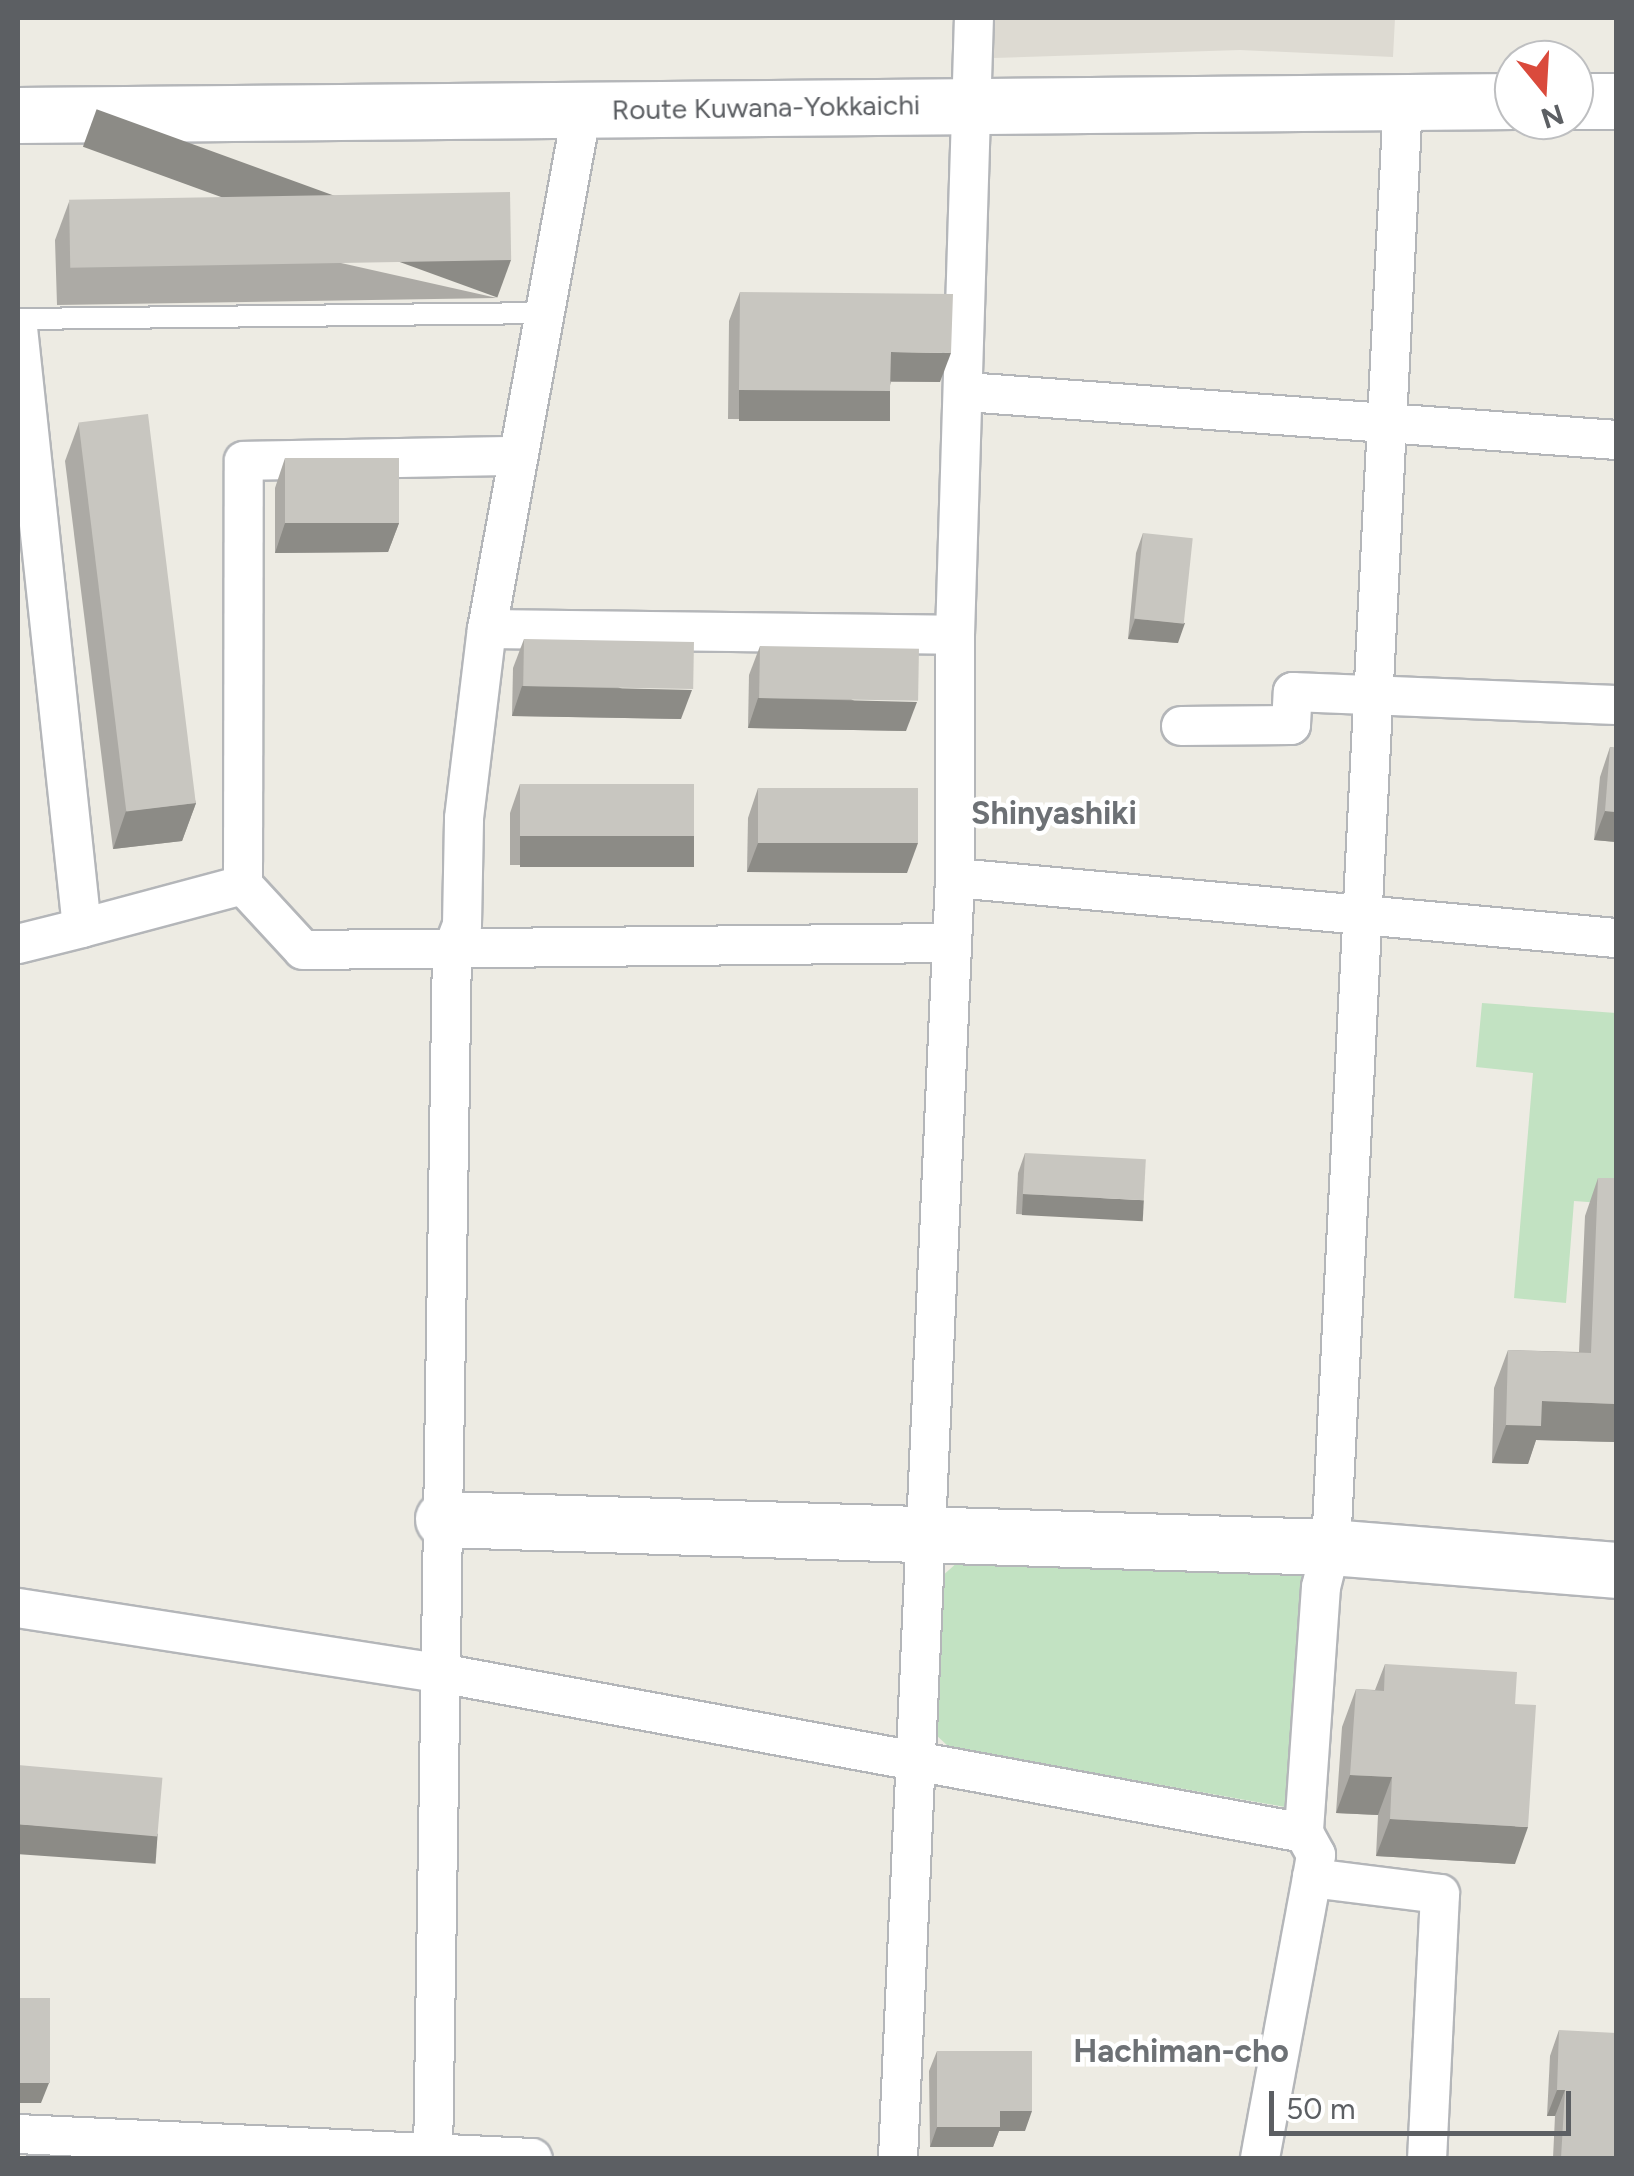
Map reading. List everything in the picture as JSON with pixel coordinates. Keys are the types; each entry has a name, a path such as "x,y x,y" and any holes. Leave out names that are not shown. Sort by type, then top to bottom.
{"main road":[{"name":"Route Kuwana-Yokkaichi","path":"18,115 1494,101"},
{"path":"443,1519 928,1530 1331,1547 1616,1570"}],"street":[{"path":"898,2158 956,878 955,635 966,392 974,18"},
{"path":"1260,2158 1316,1854 1304,1833 1321,1587 1331,1547 1378,698 1386,420 1404,101"},
{"path":"433,2156 452,951 462,925 464,818 487,630 515,456 582,110"},
{"path":"18,328 82,928"},
{"path":"966,392 1386,420 1616,440"},
{"path":"515,456 244,460 242,885 303,950 951,944"},
{"path":"487,630 955,635"},
{"path":"1181,726 1290,725 1292,692 1616,706"},
{"path":"956,878 1616,938"},
{"path":"18,944 242,885"},
{"path":"18,1608 440,1673 1304,1833"},
{"path":"1312,1878 1440,1894 1428,2158"},
{"path":"18,2134 205,2150 532,2158"}],"lane":[{"path":"18,318 543,312"}],"shaded area":[{"path":"993,18 1395,18 1393,57 1240,50 993,58"}],"green space":[{"path":"1482,1003 1616,1013 1616,1204 1574,1201 1566,1303 1514,1298 1533,1073 1476,1067"},
{"path":"959,1561 1299,1571 1309,1585 1285,1807 949,1747 935,1734 940,1578"}],"building":[{"path":"510,192 511,260 70,268 69,200"},
{"path":"740,292 953,294 951,353 891,352 890,391 739,390"},
{"path":"148,414 196,803 126,812 79,423"},
{"path":"285,458 399,458 399,523 285,523"},
{"path":"1143,533 1193,538 1184,624 1134,619"},
{"path":"524,639 694,642 693,689 523,686"},
{"path":"760,646 919,649 918,701 759,698"},
{"path":"1610,747 1616,748 1616,812 1605,811"},
{"path":"520,784 694,784 694,836 520,836"},
{"path":"758,788 918,788 918,843 758,843"},
{"path":"1025,1153 1146,1159 1144,1200 1023,1194"},
{"path":"1598,1178 1616,1178 1616,1404 1542,1401 1541,1426 1506,1425 1508,1350 1591,1353"},
{"path":"1385,1664 1517,1672 1515,1704 1536,1705 1528,1827 1390,1819 1392,1777 1350,1775 1356,1689 1384,1691"},
{"path":"18,1765 162,1778 157,1836 18,1824"},
{"path":"18,1998 50,1998 50,2083 18,2083"},
{"path":"1559,2030 1616,2033 1616,2158 1561,2158 1565,2090 1557,2090"},
{"path":"937,2051 1032,2051 1032,2111 1000,2111 1000,2127 937,2127"}],"district":[{"name":"Shinyashiki","path":"1054,813"},
{"name":"Hachiman-cho","path":"1181,2051"}]}
